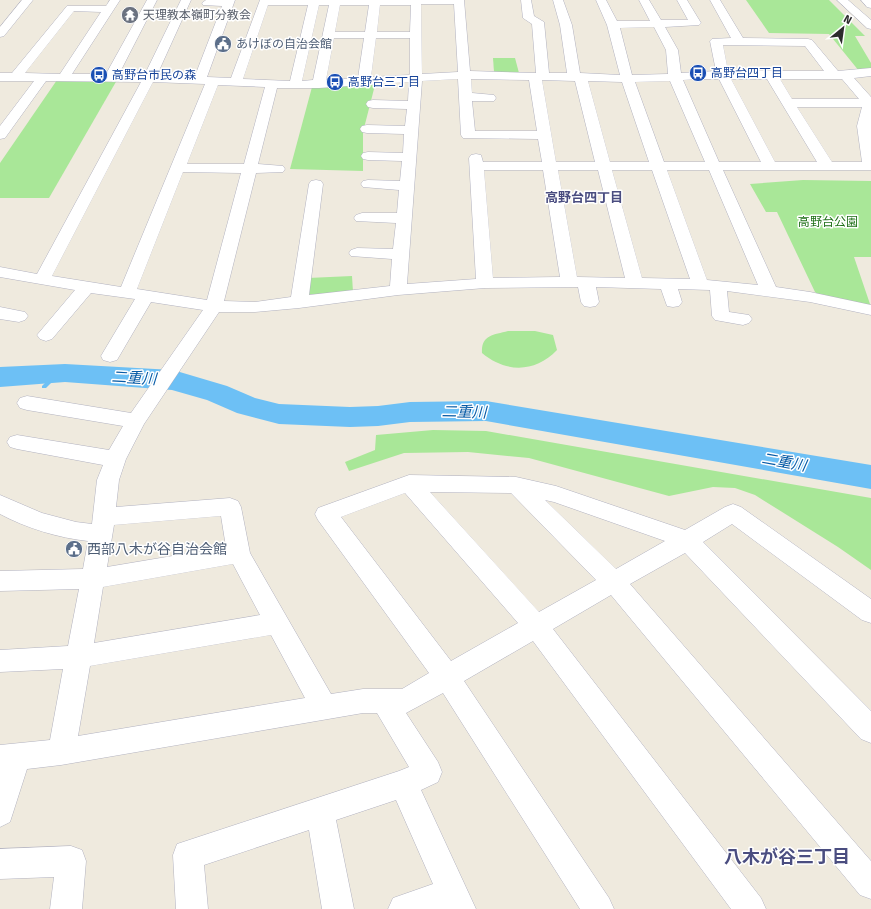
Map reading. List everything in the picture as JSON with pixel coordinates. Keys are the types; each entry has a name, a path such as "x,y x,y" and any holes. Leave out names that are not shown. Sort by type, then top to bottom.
{"street":[{"path":"0,34 11,13 28,0"},
{"path":"526,0 529,18 538,22 539,76 544,135 550,166 578,282 590,302"},
{"path":"558,0 566,25 577,77 604,166 635,282"},
{"path":"601,0 613,25 627,79 700,284"},
{"path":"644,0 672,50 675,77 769,291"},
{"path":"613,25 695,23 682,0"},
{"path":"715,0 739,42"},
{"path":"842,0 871,26"},
{"path":"866,0 871,5"},
{"path":"128,293 178,168 206,80 220,26 230,1 207,3"},
{"path":"319,84 334,1"},
{"path":"364,82 375,1"},
{"path":"398,290 416,78 416,1"},
{"path":"236,82 264,2 459,1 468,135 544,135"},
{"path":"42,280 150,78 170,35 176,3 151,2 111,78"},
{"path":"295,85 314,2"},
{"path":"0,88 8,77 71,8 112,4"},
{"path":"64,78 112,4"},
{"path":"220,26 255,26"},
{"path":"134,34 170,35"},
{"path":"328,35 416,35"},
{"path":"485,283 477,162 550,166 770,166 826,166 870,166 868,127 869,103 808,43 716,41 723,75 770,166"},
{"path":"753,42 758,59 767,75 788,103 826,166"},
{"path":"8,77 150,78 295,85 463,75 627,79 723,75 869,76"},
{"path":"0,135 43,77"},
{"path":"61,752 93,579 108,480 115,459 136,421 214,306 272,84"},
{"path":"465,97 489,98"},
{"path":"788,103 869,103"},
{"path":"373,104 414,105"},
{"path":"367,129 411,130"},
{"path":"368,156 409,157"},
{"path":"178,168 278,169"},
{"path":"299,303 316,184"},
{"path":"368,184 407,186"},
{"path":"362,218 404,218"},
{"path":"357,253 401,254"},
{"path":"0,272 86,287 214,306 255,307 299,303 398,290 485,283 635,282 700,284 769,291 810,297 871,310"},
{"path":"507,282 508,301"},
{"path":"668,283 673,302"},
{"path":"718,286 721,316 743,319"},
{"path":"46,335 86,287"},
{"path":"110,356 146,296"},
{"path":"0,313 19,316"},
{"path":"27,403 136,421"},
{"path":"16,442 115,459"},
{"path":"409,483 536,626 750,909"},
{"path":"598,909 447,677 326,514 409,483 516,485 556,494 687,540 871,730"},
{"path":"516,485 614,582 871,884"},
{"path":"0,503 3,507 11,511 75,531 102,525 230,507 239,554 324,707"},
{"path":"0,812 8,758 61,752 363,701 405,701 733,513 871,613"},
{"path":"0,581 93,579 239,554"},
{"path":"0,661 78,657 278,623"},
{"path":"192,909 188,855 402,784 428,772 384,701"},
{"path":"402,784 456,901 404,909"},
{"path":"320,812 338,909"},
{"path":"0,864 71,861 66,909"}],"green space":[{"path":"746,0 829,0 865,36 855,36 871,63 871,68 859,71 829,34 769,33"},
{"path":"493,58 515,58 519,73 494,72"},
{"path":"57,80 117,80 49,198 0,198 0,163"},
{"path":"375,85 363,132 363,171 290,169 312,87"},
{"name":"高野台公園","path":"803,180 871,181 871,257 854,257 871,307 821,297 815,292 777,212 766,212 750,184"},
{"path":"352,276 353,292 306,295 308,278"},
{"path":"508,331 535,331 553,335 557,350 548,358 539,363 520,368 501,364 491,360 482,353 482,347 486,339 493,335"},
{"path":"433,430 486,431 871,498 871,570 838,547 755,495 735,488 713,487 669,496 529,458 468,452 404,453 349,471 345,462 375,450 376,435"}],"waterway":[{"name":"二重川","path":"0,377 65,373 173,380 217,393 247,406 279,414 350,417 378,416 410,412 486,411 871,477"},
{"path":"44,387 57,374"}],"place":[{"name":"天理教本嶺町分教会","path":"130,15"},
{"name":"あけぼの自治会館","path":"223,44"},
{"name":"高野台四丁目","path":"698,73"},
{"name":"高野台市民の森","path":"99,75"},
{"name":"高野台三丁目","path":"335,82"},
{"name":"西部八木が谷自治会館","path":"74,549"}],"district":[{"name":"高野台四丁目","path":"584,197"},
{"name":"八木が谷三丁目","path":"787,857"}]}
